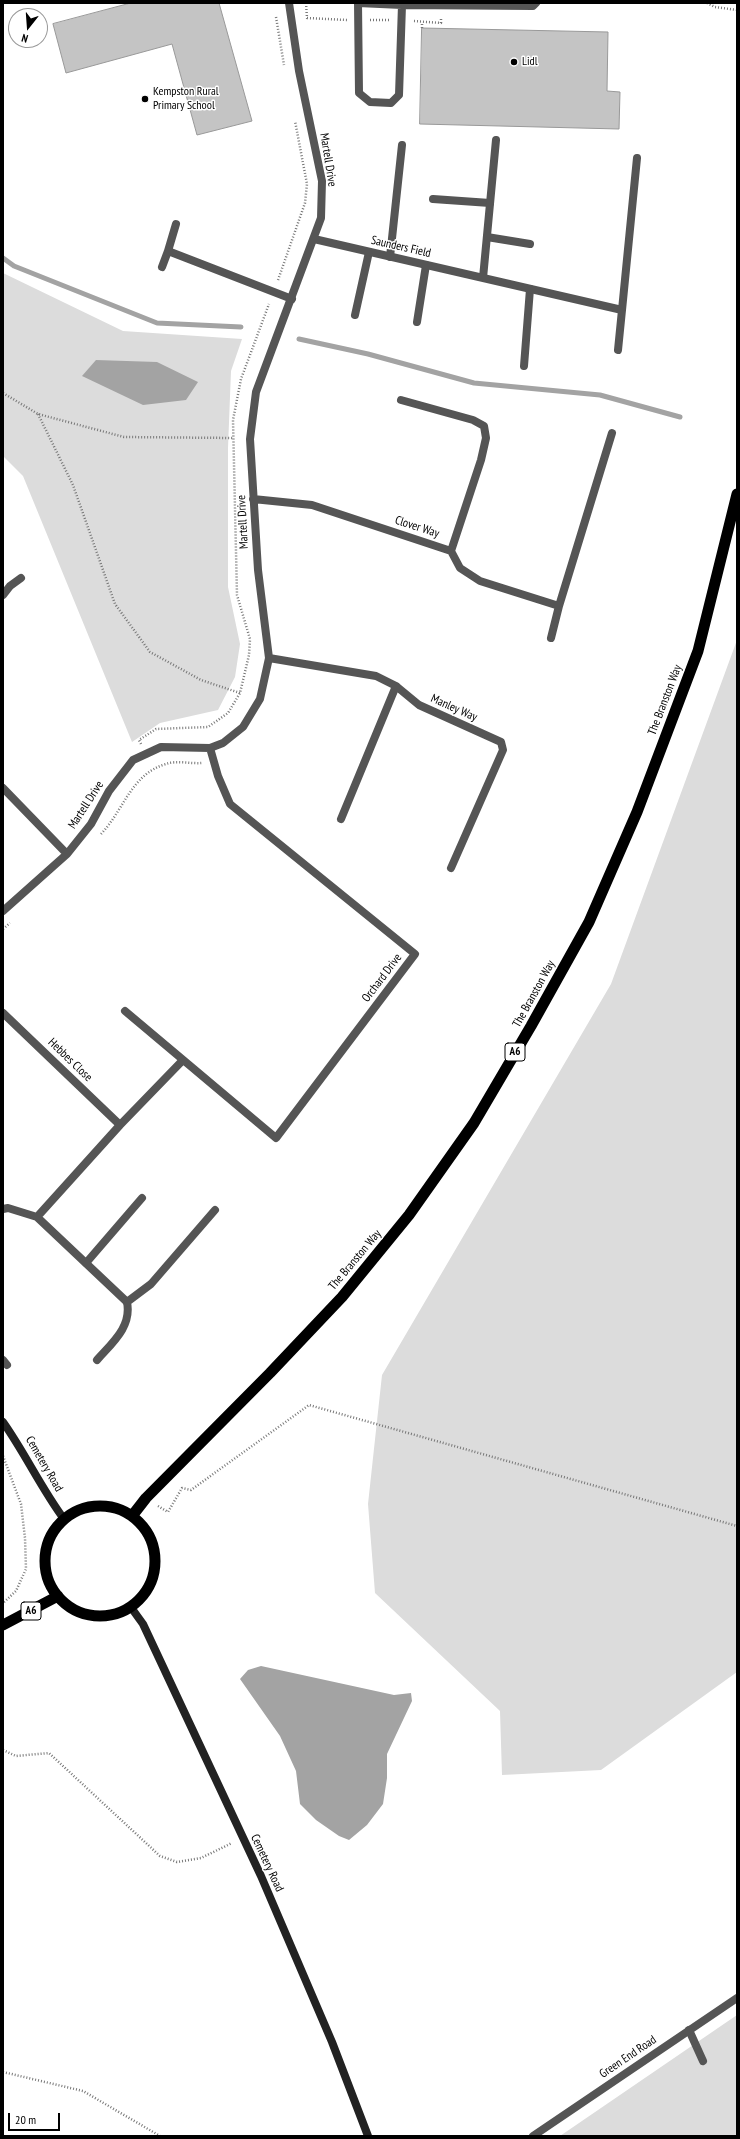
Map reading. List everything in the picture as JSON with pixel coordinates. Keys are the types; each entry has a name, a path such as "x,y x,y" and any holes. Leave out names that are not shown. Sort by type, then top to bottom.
{"highway":[{"name":"The Branston Way","path":"132,1516 146,1498 270,1373 342,1297 410,1215 474,1123 531,1026 589,922 637,812 698,650 737,494"},
{"path":"98,1506 116,1508 132,1516 147,1534 152,1544 155,1562 152,1579 143,1594 130,1606 116,1613 100,1615 84,1613 70,1607 58,1596 49,1581 45,1565 46,1548 53,1532 64,1519 80,1510 98,1506"},
{"name":"A6","path":"3,1625 58,1596"}],"main road":[{"name":"Cemetery Road","path":"3,1422 24,1453 50,1500 64,1519"},
{"name":"Cemetery Road","path":"130,1606 143,1624 261,1876 316,2006 368,2136"}],"street":[{"name":"Martell Drive","path":"3,911 67,854 91,824 110,791 133,760 161,747 210,748 223,743 243,727 260,699 269,658 258,570 250,439 256,392 321,218 322,181 299,71 289,3"},
{"path":"402,5 399,95 391,103 370,102 359,93 358,3 402,5 533,6 536,3"},
{"path":"483,278 496,140"},
{"path":"390,256 402,145"},
{"path":"618,350 637,158"},
{"path":"433,199 490,203"},
{"path":"162,267 176,224"},
{"path":"487,237 530,244"},
{"name":"Saunders Field","path":"314,238 622,310"},
{"path":"168,251 292,299"},
{"path":"355,315 369,252"},
{"path":"417,322 426,265"},
{"path":"524,366 530,289"},
{"path":"401,400 473,420 484,426 486,438 481,460 451,551"},
{"path":"551,638 559,606 612,434"},
{"name":"Clover Way","path":"253,499 312,506 451,551 460,568 480,581 559,606"},
{"path":"3,595 10,586 22,578"},
{"name":"Manley Way","path":"269,658 376,676 396,686 419,705 500,742 503,750 450,868"},
{"path":"341,818 396,686"},
{"name":"Orchard Drive","path":"125,1010 276,1138 415,954 230,804 218,776 210,748"},
{"path":"3,788 67,854"},
{"name":"Hebbes Close","path":"3,1013 120,1125"},
{"path":"37,1217 120,1125 183,1060"},
{"path":"86,1263 142,1198"},
{"path":"3,1209 8,1208 37,1217 127,1302 128,1314 125,1326 119,1336 97,1360"},
{"path":"127,1302 151,1284 215,1210"},
{"name":"Green End Road","path":"533,2136 737,1998"},
{"path":"689,2030 703,2061"}],"path":[{"path":"306,3 307,13"},
{"path":"707,3 715,7 737,10"},
{"path":"276,11 285,71"},
{"path":"422,22 422,28"},
{"path":"277,282 305,203 307,184 294,116"},
{"path":"139,740 156,730 208,728 228,713 240,693 249,655 250,639 240,611 237,595 233,420 242,379 269,303"},
{"path":"3,393 38,414 124,437 233,438"},
{"path":"38,414 73,485 115,604 150,652 201,680 240,693"},
{"path":"146,1498 168,1512 182,1488 190,1490 309,1405 737,1526"},
{"path":"3,1456 21,1504 25,1538 26,1570 16,1591 3,1603"},
{"path":"3,1750 16,1756 49,1753 160,1856 177,1862 201,1858 242,1838"},
{"path":"3,2072 83,2091 160,2136"}],"shaded area":[{"path":"3,273 123,331 242,339 231,371 228,448 228,587 240,644 235,677 218,710 160,723 132,742 23,476 3,456"},
{"path":"96,360 157,362 198,382 186,400 143,405 82,376"},
{"path":"737,640 737,1672 601,1770 502,1775 500,1711 375,1593 368,1504 382,1375 611,984"},
{"path":"261,1666 394,1695 411,1693 412,1701 387,1754 387,1778 383,1804 367,1825 349,1840 339,1836 316,1820 300,1804 296,1771 280,1736 240,1679 248,1670"},
{"path":"737,2015 737,2136 560,2136"}],"building":[{"path":"131,3 219,3 252,121 197,135 172,44 66,73 53,24"},
{"name":"Lidl","path":"422,28 608,32 607,91 620,92 619,129 420,124"}],"waterway":[{"path":"3,258 14,266 157,323 241,327"},
{"path":"299,339 368,354 474,383 600,395 680,417"}],"place":[{"name":"Lidl","path":"514,62"},
{"name":"Kempston Rural Primary School","path":"145,99"}]}
